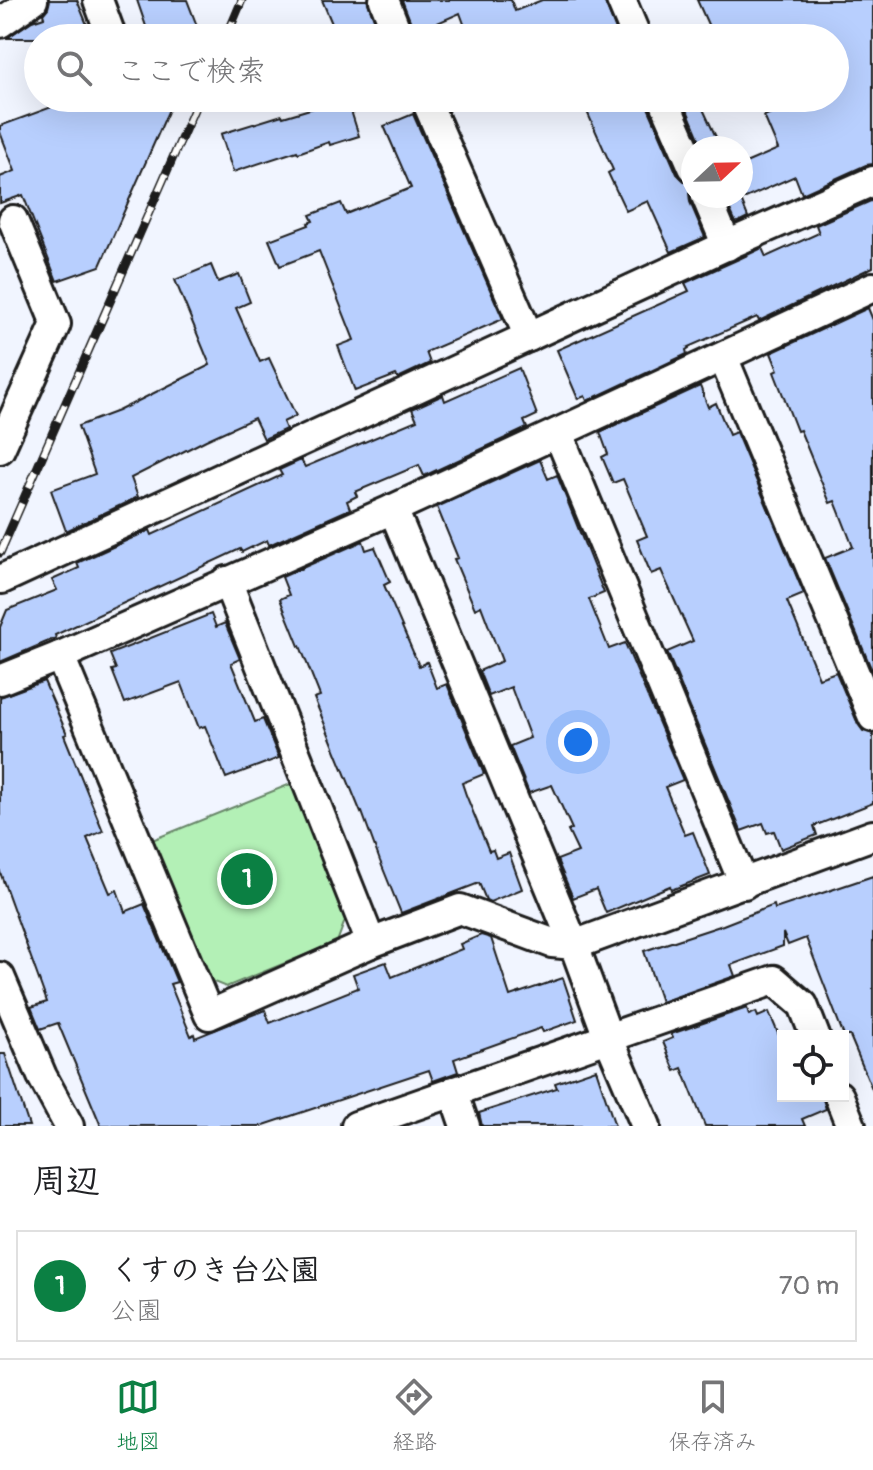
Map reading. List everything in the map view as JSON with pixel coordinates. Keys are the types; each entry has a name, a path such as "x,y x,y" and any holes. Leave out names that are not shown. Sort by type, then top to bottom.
{"street":[{"path":"0,23 33,0"},
{"path":"98,0 107,24"},
{"path":"384,0 393,24"},
{"path":"621,0 631,24"},
{"path":"431,112 529,337"},
{"path":"669,112 681,139"},
{"path":"2,579 873,181"},
{"path":"711,208 727,246"},
{"path":"0,449 56,324 13,220"},
{"path":"0,680 393,509 873,287"},
{"path":"723,357 873,717"},
{"path":"558,433 744,884"},
{"path":"393,509 646,1126"},
{"path":"227,581 371,943"},
{"path":"60,656 209,1015 371,943 460,909 552,943 574,945 873,835"},
{"path":"0,977 42,1076 69,1126"},
{"path":"356,1126 774,980 803,1005 813,1030"},
{"path":"453,1091 465,1126"},
{"path":"841,1102 851,1126"}],"green space":[{"path":"293,783 347,915 337,942 226,987 204,978 147,842"}],"building":[{"path":"50,0 77,0 87,24 28,24 44,17"},
{"path":"137,0 187,0 196,24 145,24"},
{"path":"322,0 367,0 376,24 332,24"},
{"path":"402,0 511,0 515,11 542,0 604,0 613,24 464,24 460,13 435,24 411,24"},
{"path":"697,0 873,0 873,164 802,194 795,176 753,195 753,160 778,149 764,116 773,112 849,112 849,24 708,24"},
{"path":"24,26 24,38 7,38"},
{"path":"38,112 168,112 100,266 57,281 23,195 0,203 0,177 15,171 0,126"},
{"path":"300,112 351,112 359,136 297,151 233,172 221,134"},
{"path":"587,112 650,112 681,178 681,208 693,208 705,237 671,252 648,201 626,211 608,173 613,170"},
{"path":"688,112 704,112 715,136 698,136"},
{"path":"413,114 503,319 426,352 430,363 398,378 396,375 355,391 338,346 354,340 319,251 280,266 269,240 309,225 313,221 310,215 341,203 346,214 411,188 384,126"},
{"path":"873,200 873,267 759,321 757,317 688,347 687,354 587,401 585,396 578,399 557,350 689,291 685,283 762,248 766,257 819,233 816,225"},
{"path":"729,208 744,208 748,217 736,223"},
{"path":"211,265 218,282 239,274 250,302 236,308 260,362 269,358 296,416 283,422 286,429 264,439 254,418 206,440 131,478 138,497 66,531 51,490 95,474 78,426 118,411 210,365 175,280"},
{"path":"868,308 873,320 873,673 825,558 853,547 835,501 830,503 800,430 797,431 774,372 778,370 771,353"},
{"path":"519,368 537,415 524,421 527,428 424,476 419,465 355,492 357,496 347,501 350,509 269,545 267,540 242,552 240,549 0,662 0,627 7,610 57,590 52,580 79,568 77,563 150,530 152,535 282,475 279,470 301,460 305,467 417,420 412,409 443,395 445,401"},
{"path":"700,386 708,407 716,403 729,435 736,432 804,594 787,601 819,678 836,672 858,724 863,731 873,734 873,803 814,826 817,835 781,849 774,831 767,833 763,823 741,831 667,652 693,641 661,570 651,574 637,540 647,536 623,479 613,483 602,457 608,454 600,432"},
{"path":"540,460 548,479 557,475 604,593 589,599 609,649 625,643 683,780 665,787 685,835 693,832 710,875 671,890 670,886 606,913 596,889 573,898 557,860 578,852 568,831 572,829 552,785 529,793 510,746 530,738 511,687 489,696 479,671 502,661 481,606 475,609 437,507"},
{"path":"363,541 366,550 375,547 390,582 384,585 419,666 427,662 437,688 447,684 484,774 462,783 489,851 493,850 496,858 509,853 522,889 490,902 486,900 479,883 401,913 314,698 320,696 280,599 289,595 282,577"},
{"path":"211,614 216,627 225,623 240,659 231,663 255,722 263,719 279,758 226,778 205,726 199,728 181,682 125,703 112,670 116,669 110,654"},
{"path":"44,681 103,831 87,838 110,893 117,890 125,912 144,904 177,982 170,984 191,1036 194,1034 195,1038 265,1010 270,1023 358,988 353,974 386,962 392,977 462,949 460,944 481,935 491,938 510,996 563,978 577,1020 543,1032 541,1028 454,1059 458,1072 433,1081 429,1070 261,1126 101,1126 58,1023 40,1029 31,1007 47,1002 0,872 0,697"},
{"path":"873,876 873,1091 849,1030 842,1030 806,938 788,945 783,933 783,946 731,965 735,976 661,1002 644,951 774,905 775,909"},
{"path":"747,1008 749,1015 756,1012 758,1017 769,1012 777,1031 777,1102 824,1102 826,1109 802,1119 805,1126 705,1126 682,1068 675,1071 663,1042 673,1038 671,1034"},
{"path":"0,1054 5,1054 29,1126 0,1126"},
{"path":"596,1069 615,1126 482,1126 479,1113 557,1088 555,1083"}],"railway":[{"path":"232,24 242,0"},
{"path":"0,553 193,112"}],"place":[{"name":"くすのき台公園","path":"247,879"}]}
